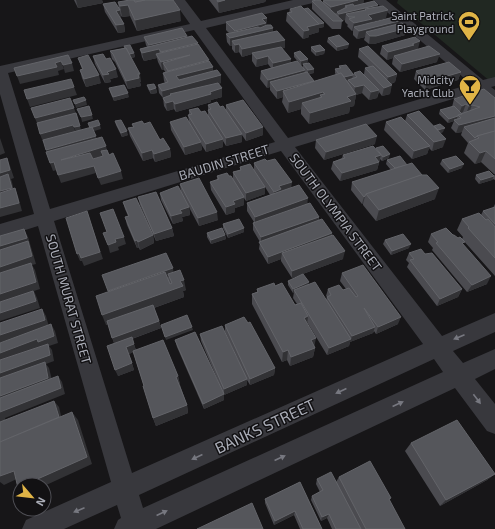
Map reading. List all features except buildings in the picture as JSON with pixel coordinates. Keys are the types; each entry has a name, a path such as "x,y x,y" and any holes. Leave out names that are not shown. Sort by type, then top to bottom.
{"street":[{"name":"SOUTH OLYMPIA STREET","path":"179,0 197,27 284,144 495,423"},
{"path":"0,71 310,0"},
{"path":"379,0 488,83 495,97"},
{"name":"SOUTH MURAT STREET","path":"0,71 126,490 133,528"},
{"name":"BAUDIN STREET","path":"0,231 488,83"},
{"name":"BANKS STREET","path":"35,529 126,490 438,346 495,322"},
{"path":"133,528 495,359"}],"shaded area":[{"name":"Saint Patrick Playground","path":"398,0 495,0 495,81 491,82 397,3"}],"place":[{"name":"Saint Patrick Playground","path":"469,42"},
{"name":"Midcity Yacht Club","path":"470,106"}]}
